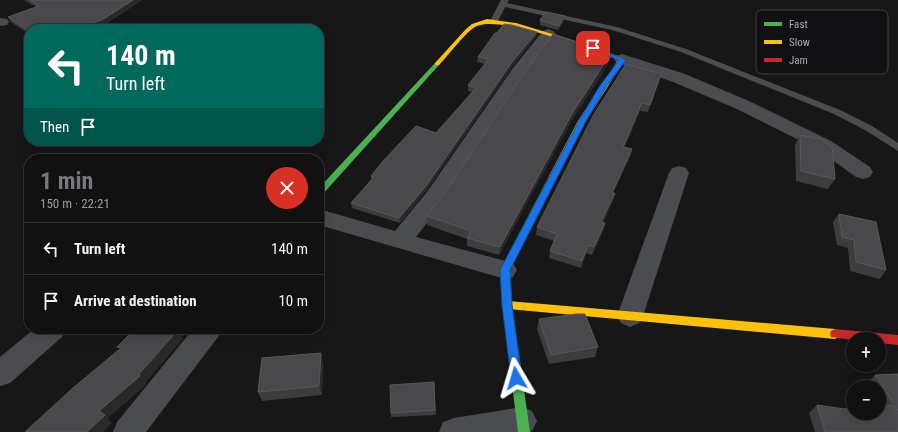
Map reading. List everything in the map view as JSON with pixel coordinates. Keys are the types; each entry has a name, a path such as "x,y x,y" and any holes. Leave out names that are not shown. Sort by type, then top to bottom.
{"street":[{"path":"324,188 468,30 481,22 494,21 514,24 548,34 679,78 743,105 824,145 863,172"},
{"path":"400,241 435,197 519,72 548,34"},
{"path":"454,432 523,427 507,305 505,270 582,121 622,60"},
{"path":"630,316 679,173"},
{"path":"324,218 400,241 505,270"},
{"path":"507,305 898,340"},
{"path":"0,374 47,334"},
{"path":"128,432 205,334"}],"lane":[{"path":"494,21 504,2 630,33 708,59 848,117 881,134 898,148"}],"building":[{"path":"30,0 133,0 102,20 95,22 96,24 24,24 24,28 8,17 39,6"},
{"path":"546,12 565,16 559,26 540,20"},
{"path":"504,24 537,32 512,62 426,186 399,218 351,203 374,177 371,176 384,160 416,126 436,133 476,88 468,85 489,59 478,57 495,33 497,33"},
{"path":"553,34 610,53 573,112 500,247 467,238 471,231 427,216 444,194 528,67"},
{"path":"626,64 661,74 650,105 642,103 623,147 632,149 612,193 615,193 601,222 605,223 594,247 588,245 582,261 550,251 557,234 537,227 594,114"},
{"path":"800,135 820,139 832,147 835,179 801,171"},
{"path":"839,214 876,222 886,270 856,262 854,240 842,237"},
{"path":"585,314 598,347 551,355 539,319"},
{"path":"130,334 174,334 139,374 140,376 99,411 105,415 87,432 25,432 73,388 121,348 117,347"},
{"path":"321,353 319,386 258,392 262,358"},
{"path":"898,374 898,411 886,392 886,380 878,380 875,375"},
{"path":"434,382 435,410 391,413 390,385"},
{"path":"817,405 846,409 846,420 886,420 886,405 892,405 898,413 898,432 825,432"}],"traffic: fast":[{"path":"324,188 437,64"},
{"path":"524,432 507,305 505,270 552,178"}],"traffic: slow":[{"path":"437,64 468,30 474,25 487,21 514,24 593,48 622,59 582,121 552,178"},
{"path":"507,305 835,334"}],"traffic: jam":[{"path":"835,334 898,340"}],"route":[{"path":"516,378 507,305 505,270 582,121 622,60 593,48"}]}
